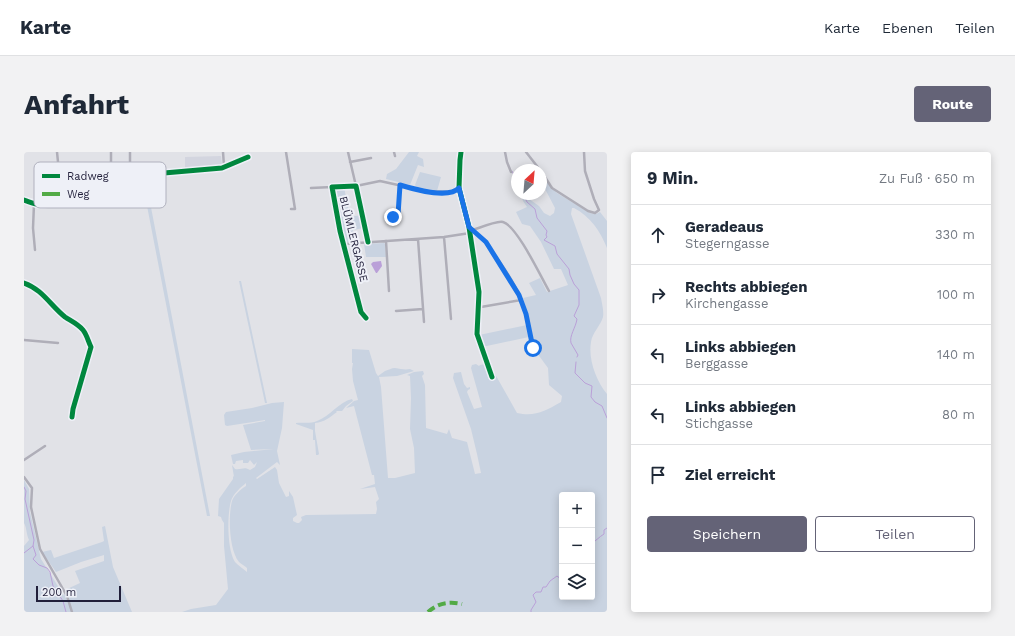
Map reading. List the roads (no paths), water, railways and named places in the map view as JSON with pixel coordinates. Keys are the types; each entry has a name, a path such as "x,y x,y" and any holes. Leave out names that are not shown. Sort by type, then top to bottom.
{"street":[{"path":"57,152 58,162"},
{"path":"223,152 224,166"},
{"path":"286,152 295,208 291,209"},
{"path":"348,152 368,242"},
{"path":"394,152 395,156"},
{"path":"461,152 459,188 469,227 479,292 477,334 492,377"},
{"path":"505,152 511,172"},
{"path":"526,152 536,164"},
{"path":"547,180 552,188 590,213 595,213 599,210 587,176 584,152"},
{"path":"166,173 224,166 248,157"},
{"path":"350,162 370,158"},
{"name":"BLÜMLERGASSE","path":"366,318 361,312 332,187 356,186 380,181 425,191 452,192 459,188"},
{"path":"393,217 398,215 400,185"},
{"path":"311,188 332,187"},
{"path":"24,200 34,204 33,228 35,250"},
{"path":"473,230 499,222 505,223 518,236 549,291"},
{"path":"469,227 486,242 521,300 526,314 533,348"},
{"path":"344,244 444,237 470,233"},
{"path":"444,237 451,319"},
{"path":"418,239 424,322"},
{"path":"386,241 389,291"},
{"path":"24,283 43,294 64,316 80,327 84,331 91,347 72,417"},
{"path":"478,306 481,307 521,300"},
{"path":"396,311 423,309"},
{"path":"24,340 58,343"},
{"path":"24,460 44,446"},
{"path":"24,478 32,488 31,507 40,549 67,596 72,612"}],"waterway":[{"path":"526,200 535,209 537,218 547,231 547,237 544,240 555,246 557,254 569,269 574,284 579,290 579,305 574,316 577,319 571,340 571,343 578,355 577,357"},
{"path":"576,362 575,373 585,383 592,386 591,397 595,402 602,406 607,418"},
{"path":"24,487 26,491 25,499 34,540 33,546 36,555 33,559 39,565 47,568 50,572 53,586 63,601 66,612"},
{"path":"595,541 604,534 604,530 607,528"},
{"path":"24,553 33,546"},
{"path":"531,612 536,602 533,595 536,592 541,592 543,587 546,587 550,581 557,576 559,578"}]}
